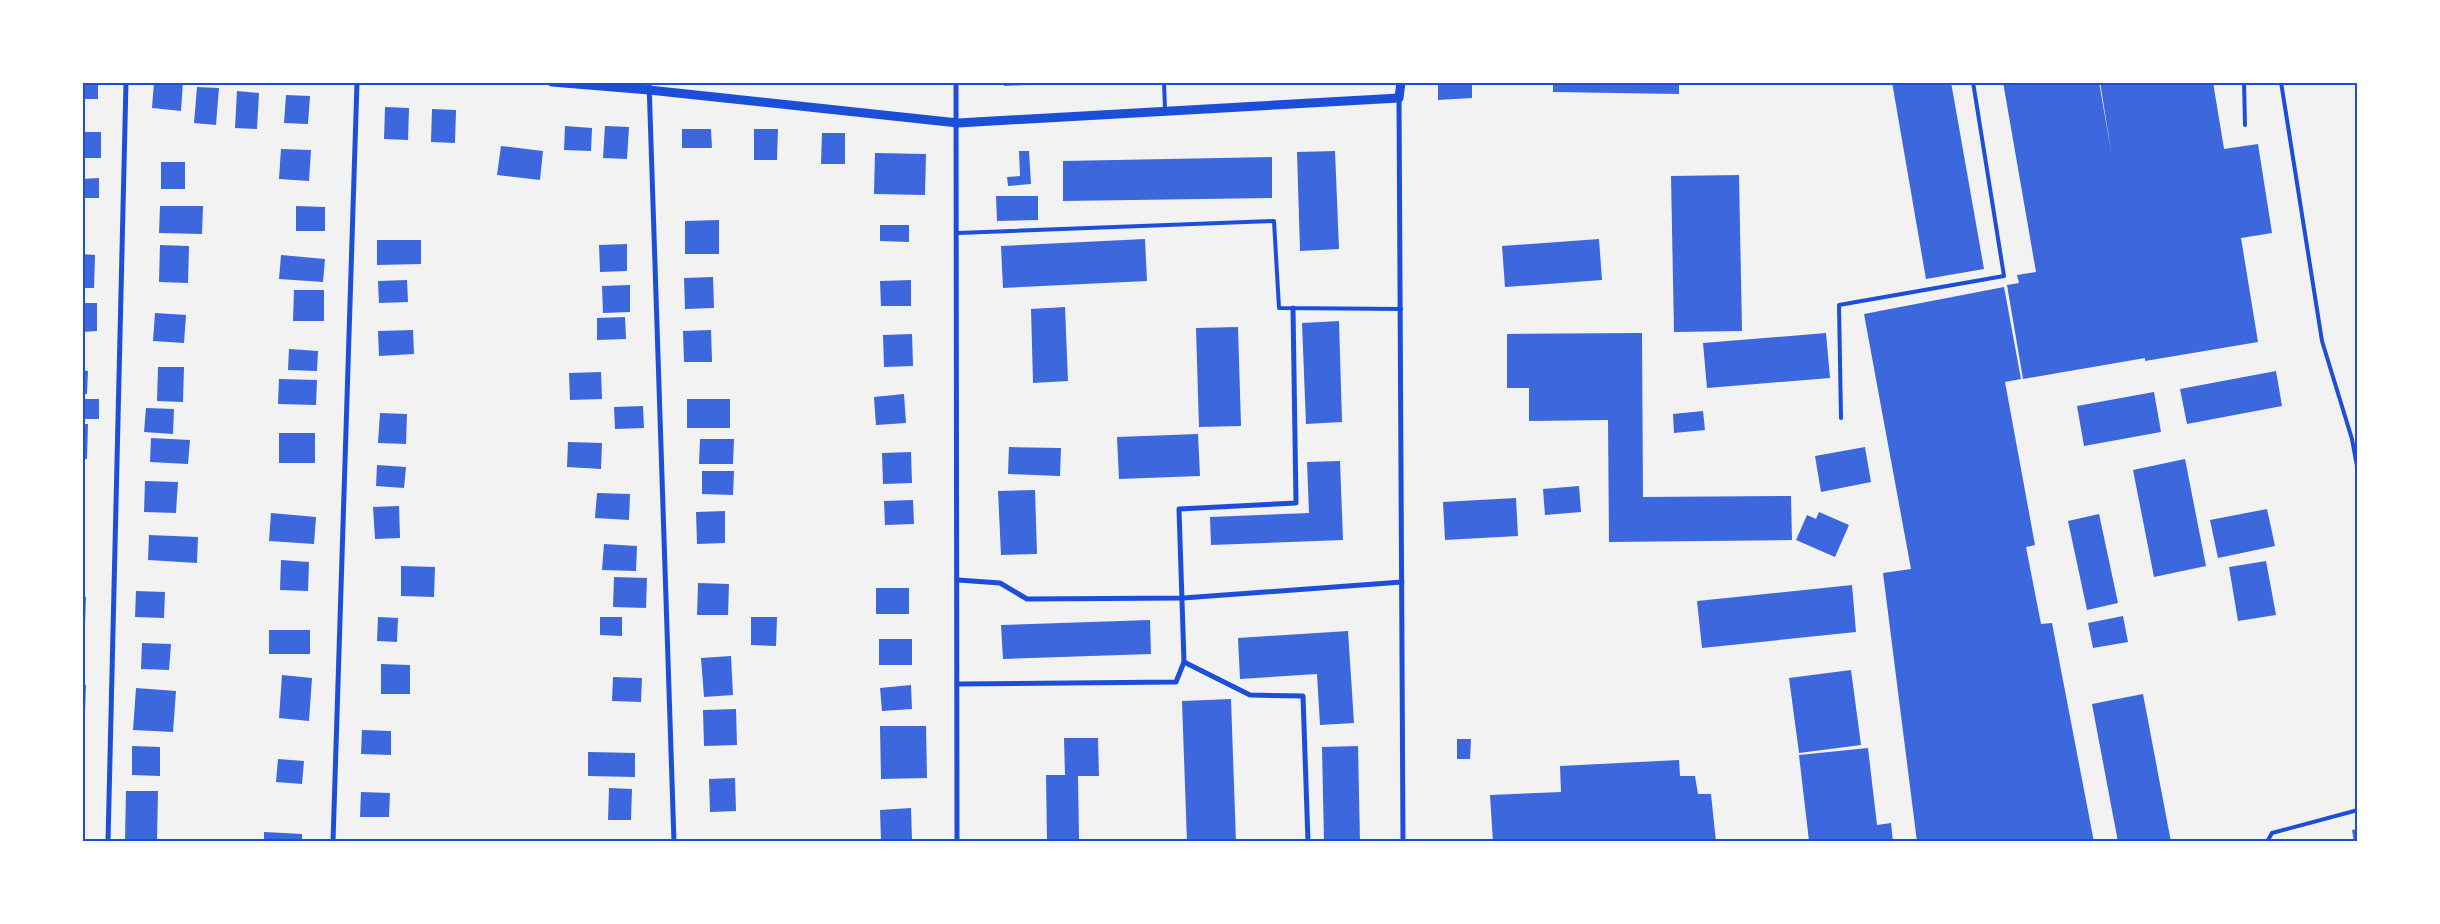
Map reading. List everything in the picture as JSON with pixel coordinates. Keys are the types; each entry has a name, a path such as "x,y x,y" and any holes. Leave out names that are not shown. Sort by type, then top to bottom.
{"street":[{"path":"108,842 126,82"},
{"path":"333,842 356,82"},
{"path":"552,82 649,86 958,123 1400,98"},
{"path":"956,82 958,123 957,842"},
{"path":"1401,82 1400,309 1403,842"},
{"path":"649,86 674,842"},
{"path":"957,684 1176,682 1184,662 1179,510 1296,503 1293,308"},
{"path":"958,580 1000,583 1027,599 1183,598 1402,582"},
{"path":"1184,662 1250,695 1303,696 1308,842"}],"lane":[{"path":"1164,82 1165,111"},
{"path":"1841,418 1839,305 2004,276 1972,82"},
{"path":"2244,82 2245,125"},
{"path":"2281,82 2322,341 2352,439 2358,472"},
{"path":"958,233 1274,221 1279,308 1400,309"},
{"path":"2268,842 2272,832 2358,810"}],"building":[{"path":"82,82 98,82 98,99 82,99"},
{"path":"154,82 183,82 181,111 152,108"},
{"path":"1004,82 1046,82 1046,84 1004,86"},
{"path":"1438,82 1472,82 1472,98 1438,100"},
{"path":"1553,82 1679,82 1679,94 1553,92"},
{"path":"1892,82 1951,82 1984,269 1926,279"},
{"path":"2003,82 2099,82 2112,157 2100,82 2213,82 2224,149 2258,144 2272,233 2241,238 2258,342 2145,361 2145,358 2023,379 2007,285 2019,283 2017,275 2036,272"},
{"path":"197,87 219,88 216,125 194,123"},
{"path":"237,91 259,93 257,129 235,128"},
{"path":"286,95 310,96 308,124 284,123"},
{"path":"385,107 409,108 408,140 384,139"},
{"path":"432,109 456,110 455,143 431,142"},
{"path":"565,126 592,128 591,151 564,150"},
{"path":"605,126 629,127 627,159 603,158"},
{"path":"682,129 711,129 712,148 682,148"},
{"path":"754,129 778,129 777,160 754,160"},
{"path":"82,132 101,132 101,158 82,158"},
{"path":"822,133 845,133 845,164 821,164"},
{"path":"501,146 543,151 540,180 497,175"},
{"path":"281,149 311,150 309,181 279,179"},
{"path":"1019,151 1029,151 1031,184 1008,186 1007,177 1020,176"},
{"path":"1335,151 1339,249 1300,251 1297,152"},
{"path":"875,153 926,154 925,195 874,194"},
{"path":"1272,157 1272,198 1063,201 1063,161"},
{"path":"161,162 185,162 185,189 161,189"},
{"path":"1739,175 1742,331 1674,332 1671,176"},
{"path":"99,178 99,198 82,198 82,179"},
{"path":"996,196 1038,196 1038,220 997,221"},
{"path":"160,206 203,206 202,234 159,233"},
{"path":"296,206 325,207 325,231 296,231"},
{"path":"719,220 719,254 685,254 685,221"},
{"path":"880,225 909,225 909,242 880,241"},
{"path":"1145,239 1147,281 1003,288 1001,246"},
{"path":"1599,239 1602,280 1505,287 1502,246"},
{"path":"377,240 421,240 421,264 377,265"},
{"path":"627,244 627,271 600,272 599,245"},
{"path":"160,245 189,246 188,283 159,282"},
{"path":"82,254 95,255 94,288 82,288"},
{"path":"281,255 325,259 323,282 279,279"},
{"path":"713,277 714,308 685,309 684,278"},
{"path":"407,280 408,302 379,303 378,281"},
{"path":"911,280 911,306 881,306 880,281"},
{"path":"630,285 630,312 603,313 602,286"},
{"path":"2004,287 2021,379 2005,382 2035,545 2026,547 2041,624 2052,623 2094,842 1917,842 1883,573 1911,569 1864,314"},
{"path":"294,290 324,290 324,321 293,321"},
{"path":"82,303 97,303 97,331 82,332"},
{"path":"1065,307 1068,381 1033,383 1031,309"},
{"path":"155,313 186,315 184,343 153,341"},
{"path":"625,317 626,339 597,340 597,318"},
{"path":"1339,321 1342,422 1306,424 1302,323"},
{"path":"1238,327 1241,426 1199,427 1196,328"},
{"path":"413,330 414,354 379,356 378,331"},
{"path":"711,330 712,362 684,362 683,331"},
{"path":"1642,333 1643,497 1791,496 1792,540 1609,542 1608,420 1529,421 1529,388 1507,388 1507,334"},
{"path":"1826,333 1830,378 1707,388 1703,343"},
{"path":"912,334 913,366 884,367 883,335"},
{"path":"289,349 318,351 317,371 288,370"},
{"path":"158,367 184,367 183,402 157,401"},
{"path":"82,370 88,371 87,394 82,394"},
{"path":"2276,371 2282,406 2187,424 2180,389"},
{"path":"601,372 602,399 570,400 569,373"},
{"path":"279,379 317,380 316,405 278,404"},
{"path":"2154,392 2161,432 2084,446 2077,406"},
{"path":"904,394 906,423 876,425 874,397"},
{"path":"82,399 99,399 99,419 82,419"},
{"path":"687,399 730,399 730,428 687,428"},
{"path":"643,406 644,428 615,429 614,407"},
{"path":"146,408 174,409 173,434 144,432"},
{"path":"1703,411 1705,430 1674,433 1673,414"},
{"path":"380,413 407,414 406,444 378,443"},
{"path":"82,424 88,424 87,459 82,459"},
{"path":"279,433 315,433 315,463 279,463"},
{"path":"1198,434 1200,476 1119,479 1117,437"},
{"path":"151,438 190,440 188,464 150,462"},
{"path":"700,439 734,439 733,464 699,464"},
{"path":"568,442 602,443 601,469 567,467"},
{"path":"1009,447 1061,448 1060,476 1008,474"},
{"path":"1865,447 1871,482 1821,492 1815,456"},
{"path":"911,452 912,483 883,484 882,453"},
{"path":"2185,459 2206,566 2154,577 2133,470"},
{"path":"1340,461 1343,540 1211,545 1210,517 1309,513 1307,462"},
{"path":"377,465 406,467 404,488 376,486"},
{"path":"702,471 734,471 733,495 702,494"},
{"path":"145,481 178,482 176,513 144,512"},
{"path":"1579,486 1581,512 1545,515 1543,489"},
{"path":"1035,490 1037,554 1001,555 998,491"},
{"path":"597,493 630,494 629,520 595,518"},
{"path":"1516,498 1518,536 1445,540 1443,502"},
{"path":"913,500 914,524 885,525 884,501"},
{"path":"399,506 400,538 375,539 373,507"},
{"path":"2267,509 2275,546 2218,558 2210,520"},
{"path":"725,511 725,543 697,544 696,512"},
{"path":"1819,512 1849,525 1835,557 1796,540 1807,515 1816,519"},
{"path":"271,513 316,517 314,544 269,541"},
{"path":"2099,514 2118,603 2087,610 2068,521"},
{"path":"149,535 198,537 197,563 148,560"},
{"path":"604,544 637,546 636,571 602,570"},
{"path":"281,560 309,562 308,591 280,590"},
{"path":"2266,561 2276,615 2238,621 2229,567"},
{"path":"401,566 435,567 434,597 401,596"},
{"path":"614,577 647,578 646,608 613,607"},
{"path":"698,583 729,584 728,615 697,615"},
{"path":"1852,585 1856,632 1702,648 1697,601"},
{"path":"876,588 909,588 909,614 876,614"},
{"path":"136,591 165,592 164,618 135,617"},
{"path":"82,597 86,597 85,624 82,624"},
{"path":"2123,616 2128,642 2093,648 2088,623"},
{"path":"378,617 398,618 397,642 377,641"},
{"path":"600,617 622,617 622,636 600,635"},
{"path":"751,617 777,617 776,646 751,645"},
{"path":"1150,620 1151,654 1003,659 1001,625"},
{"path":"269,630 310,630 310,654 269,654"},
{"path":"1348,631 1354,723 1320,725 1317,674 1240,679 1238,638"},
{"path":"879,639 912,639 912,665 879,665"},
{"path":"142,643 171,644 169,670 141,669"},
{"path":"731,656 733,695 704,697 701,658"},
{"path":"381,664 410,665 410,694 381,694"},
{"path":"1851,670 1861,745 1799,753 1789,678"},
{"path":"282,675 312,678 309,721 279,718"},
{"path":"613,677 642,678 641,702 612,701"},
{"path":"82,685 86,685 85,712 82,712"},
{"path":"911,685 912,709 882,711 880,688"},
{"path":"136,688 176,691 173,732 133,730"},
{"path":"2143,694 2171,842 2118,842 2092,704"},
{"path":"1231,699 1236,842 1187,842 1182,701"},
{"path":"736,709 737,745 704,746 703,710"},
{"path":"880,726 926,726 927,778 881,779"},
{"path":"362,730 391,731 391,755 361,754"},
{"path":"1064,738 1098,738 1099,776 1078,776 1079,840 1047,840 1046,775 1065,775"},
{"path":"1457,739 1471,739 1470,759 1457,759"},
{"path":"132,746 160,747 160,776 132,775"},
{"path":"1358,746 1360,842 1324,842 1322,747"},
{"path":"1868,748 1877,825 1891,823 1893,842 1809,841 1799,755"},
{"path":"588,752 635,753 635,777 588,776"},
{"path":"278,759 304,761 302,784 276,782"},
{"path":"1679,760 1680,776 1695,776 1698,794 1711,794 1716,842 1493,842 1490,795 1561,792 1560,766"},
{"path":"735,778 736,811 710,812 709,779"},
{"path":"609,788 632,789 631,820 608,820"},
{"path":"126,791 158,791 157,842 125,841"},
{"path":"361,792 390,793 389,817 360,817"},
{"path":"911,808 912,839 881,840 880,810"},
{"path":"2358,829 2358,842 2354,842 2352,830"},
{"path":"264,832 302,834 302,842 264,842"}]}
